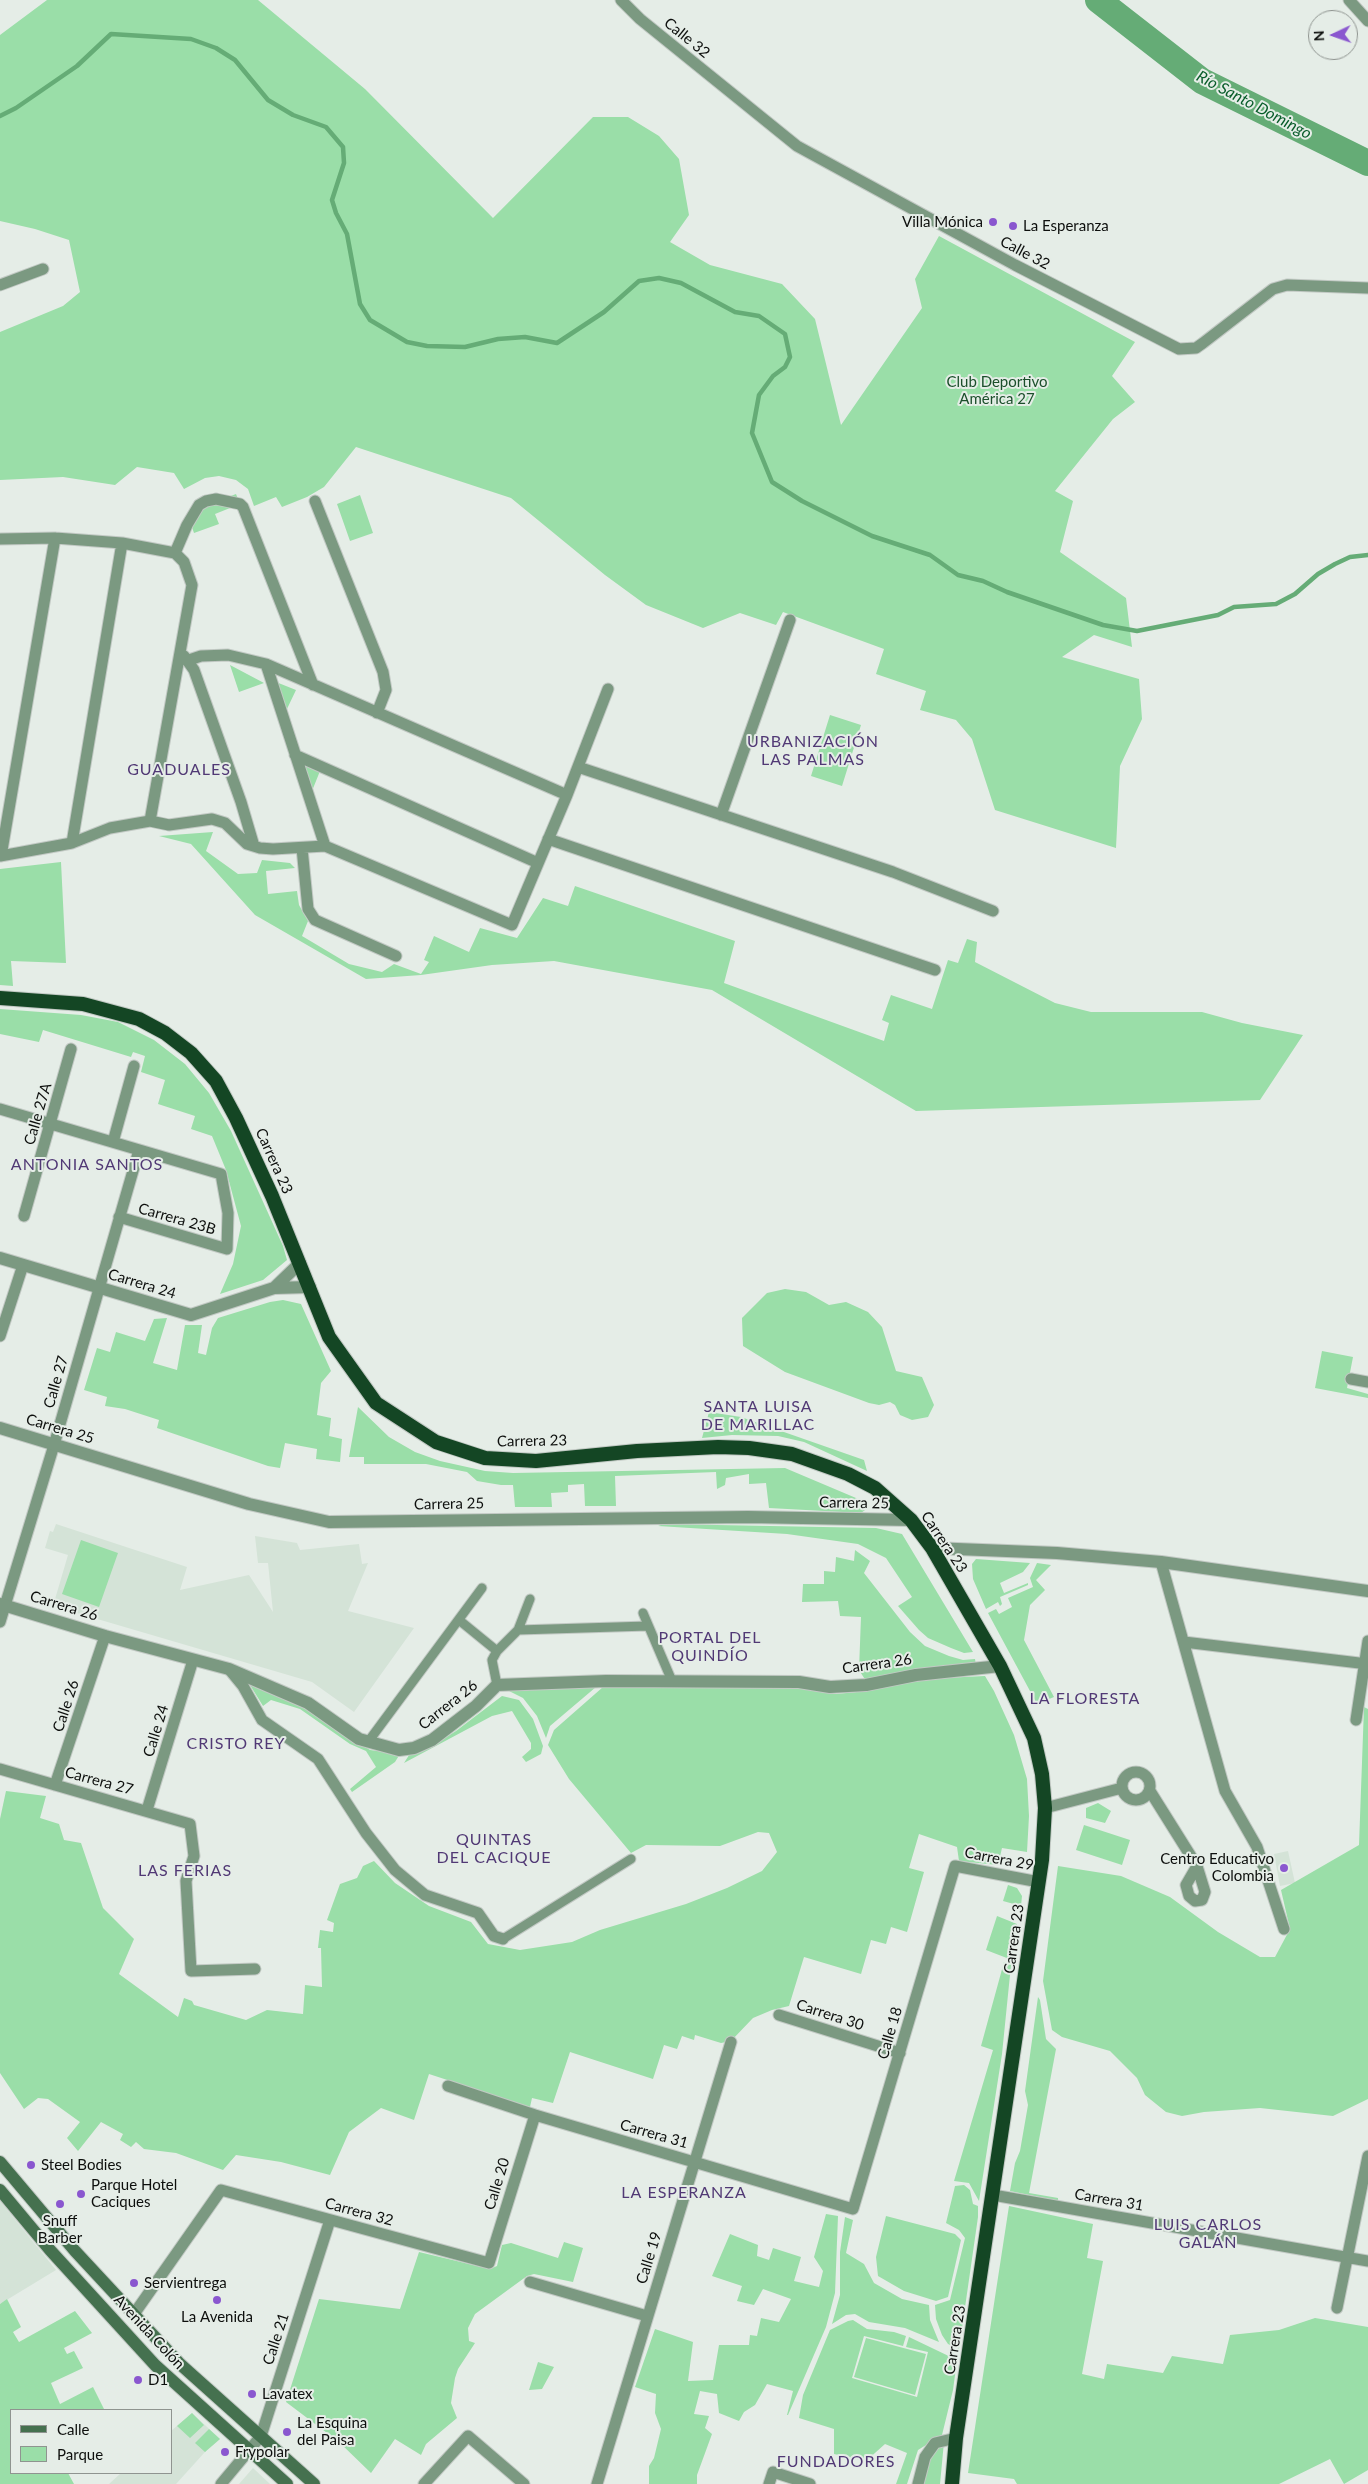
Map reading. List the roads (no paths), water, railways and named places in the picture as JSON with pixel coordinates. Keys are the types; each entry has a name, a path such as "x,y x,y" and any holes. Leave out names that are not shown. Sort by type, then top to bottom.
{"highway":[{"name":"Carrera 23","path":"0,998 83,1004 139,1019 165,1034 191,1053 216,1081 236,1118 300,1263 329,1337 376,1403 436,1442 485,1458 536,1460 637,1451 718,1447 749,1448 792,1454 848,1474 875,1488 911,1520 932,1548 1000,1666 1034,1738 1042,1774 1045,1808 1039,1882 956,2438 952,2484"}],"main road":[{"name":"Avenida Colón","path":"0,2162 64,2238 180,2364 314,2484"},
{"path":"2,2193 18,2184"},
{"name":"Avenida Colón","path":"2,2193 50,2250 155,2365 287,2484"},
{"path":"50,2250 64,2238"}],"street":[{"name":"Calle 32","path":"621,0 640,19 797,146 1015,265 1179,349 1196,348 1273,289 1287,285 1368,288"},
{"path":"1349,0 1368,22"},
{"path":"0,285 43,269"},
{"path":"175,553 187,525 199,505 216,499 240,504 244,507 313,685"},
{"path":"315,501 383,672 386,690 377,713"},
{"path":"55,538 0,856 72,843 110,828 150,821 169,825 212,819 225,823 241,839 254,846 273,849 325,846 512,925 567,795 608,689"},
{"path":"0,539 55,538 122,543 175,553 184,562 192,585 184,657 150,821"},
{"path":"72,843 122,543"},
{"path":"721,815 790,620"},
{"path":"184,657 228,655 266,664 567,795"},
{"path":"184,657 241,802 254,846"},
{"path":"266,664 325,846"},
{"path":"295,755 538,863"},
{"path":"578,767 893,872 993,910"},
{"path":"548,839 935,970"},
{"path":"302,848 308,909 316,920 396,956"},
{"name":"Calle 27A","path":"24,1216 71,1048"},
{"path":"113,1142 134,1066"},
{"path":"0,1109 139,1150"},
{"name":"Carrera 23B","path":"119,1217 227,1249 228,1213 221,1174 139,1150"},
{"name":"Calle 27","path":"0,1622 3,1604 54,1445 139,1150"},
{"name":"Carrera 24","path":"0,1258 192,1315 274,1288 310,1288"},
{"name":"Carrera 24","path":"274,1288 300,1263"},
{"path":"0,1336 23,1265"},
{"path":"1351,1379 1368,1382"},
{"name":"Carrera 25","path":"0,1428 249,1504 328,1522 738,1517 911,1520"},
{"path":"932,1548 1057,1553 1161,1562 1368,1591"},
{"path":"1161,1562 1225,1791 1257,1846 1284,1929"},
{"path":"368,1742 482,1588"},
{"path":"497,1686 492,1660 497,1651 518,1630 530,1599"},
{"name":"Carrera 26","path":"3,1604 105,1636 229,1669 308,1703 359,1739 399,1750 414,1748 432,1740 476,1706 497,1686 606,1681 672,1681 799,1682 830,1687 866,1685 916,1675 1000,1666"},
{"path":"643,1612 672,1681"},
{"path":"459,1620 497,1651"},
{"path":"518,1630 648,1626"},
{"name":"Calle 26","path":"55,1785 105,1636"},
{"path":"1356,1720 1368,1641"},
{"path":"1184,1642 1366,1663"},
{"name":"Calle 24","path":"147,1810 193,1660"},
{"path":"229,1669 243,1686 262,1720 318,1759 366,1833 395,1870 425,1895 478,1914 494,1936 503,1939 631,1859"},
{"name":"Carrera 27","path":"0,1769 190,1824 194,1856 186,1881 191,1971 255,1969"},
{"path":"1150,1791 1144,1798 1135,1800 1126,1796 1122,1788 1124,1777 1130,1772 1138,1771 1148,1778 1150,1791 1197,1866"},
{"path":"1045,1808 1122,1788"},
{"name":"Carrera 29","path":"954,1866 1039,1882"},
{"name":"Calle 18","path":"853,2209 954,1866"},
{"name":"Carrera 30","path":"779,2015 900,2053"},
{"name":"Calle 19","path":"597,2484 731,2042"},
{"name":"Carrera 31","path":"448,2086 535,2115 853,2209"},
{"name":"Calle 20","path":"489,2263 535,2115"},
{"path":"1337,2308 1368,2156"},
{"name":"Carrera 32","path":"134,2314 221,2190 489,2263"},
{"name":"Carrera 31","path":"993,2195 1368,2261"},
{"name":"Calle 21","path":"221,2484 261,2436 330,2220"},
{"path":"530,2282 647,2316"},
{"path":"424,2484 468,2436 524,2484"},
{"path":"918,2484 925,2457 935,2443 956,2438"},
{"path":"769,2484 773,2472 810,2484"}],"waterway":[{"name":"Río Santo Domingo","path":"1098,0 1202,81 1368,163"},
{"path":"0,116 16,108 77,66 111,34 191,39 216,48 235,60 268,100 293,115 326,127 343,147 344,163 332,200 336,213 347,234 360,304 370,320 407,342 427,346 465,347 498,339 525,337 557,343 604,312 639,281 659,278 681,283 735,312 759,316 785,334 790,357 785,367 773,376 759,395 752,433 772,482 802,501 872,536 930,555 958,575 983,581 1007,592 1103,625 1137,631 1218,615 1234,607 1276,604 1295,594 1318,574 1335,564 1350,557 1368,555"}],"place":[{"name":"Villa Mónica","path":"993,222"},
{"name":"La Esperanza","path":"1013,226"},
{"name":"Centro Educativo Colombia","path":"1284,1868"},
{"name":"Steel Bodies","path":"31,2165"},
{"name":"Parque Hotel Caciques","path":"81,2194"},
{"name":"Snuff Barber","path":"60,2204"},
{"name":"Servientrega","path":"134,2283"},
{"name":"La Avenida","path":"217,2300"},
{"name":"D1","path":"138,2380"},
{"name":"Lavatex","path":"252,2394"},
{"name":"La Esquina del Paisa","path":"287,2432"},
{"name":"Frypolar","path":"225,2452"}],"district":[{"name":"URBANIZACIÓN LAS PALMAS","path":"813,751"},
{"name":"GUADUALES","path":"179,770"},
{"name":"ANTONIA SANTOS","path":"87,1165"},
{"name":"SANTA LUISA DE MARILLAC","path":"758,1416"},
{"name":"PORTAL DEL QUINDÍO","path":"710,1647"},
{"name":"LA FLORESTA","path":"1085,1699"},
{"name":"CRISTO REY","path":"236,1744"},
{"name":"QUINTAS DEL CACIQUE","path":"494,1849"},
{"name":"LAS FERIAS","path":"185,1871"},
{"name":"LA ESPERANZA","path":"684,2193"},
{"name":"LUIS CARLOS GALÁN","path":"1208,2234"},
{"name":"FUNDADORES","path":"836,2462"}],"park label":[{"name":"Club Deportivo América 27","path":"997,390"}]}
